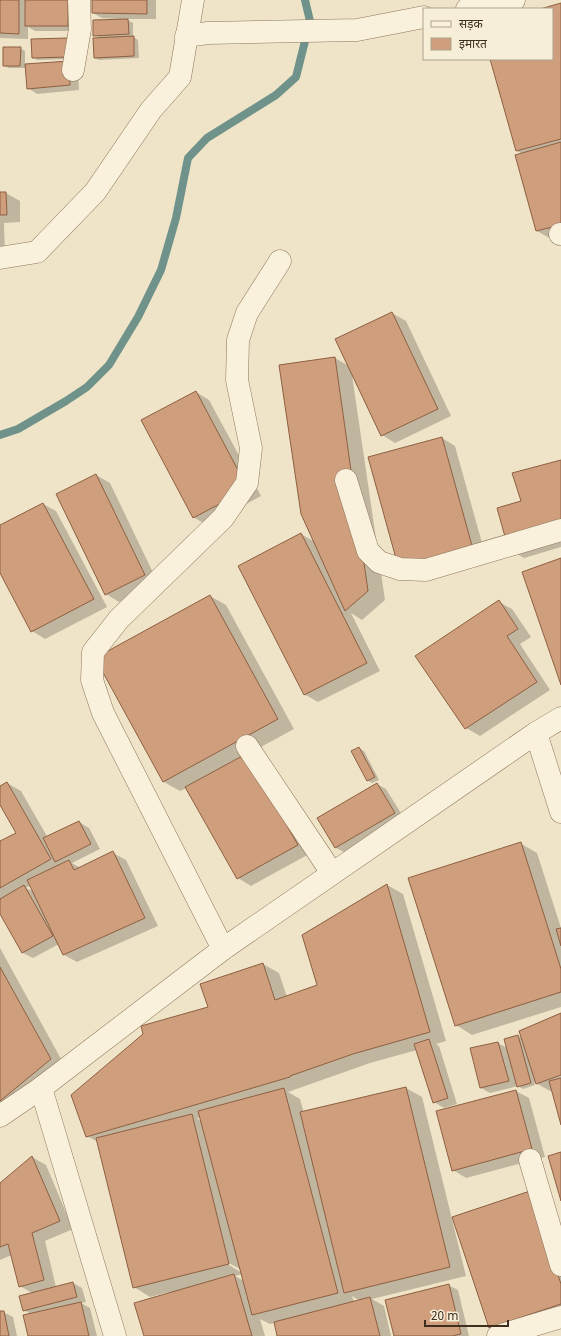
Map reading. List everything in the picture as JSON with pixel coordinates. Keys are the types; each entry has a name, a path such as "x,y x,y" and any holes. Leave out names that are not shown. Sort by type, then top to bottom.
{"street":[{"path":"73,70 80,29 79,0"},
{"path":"0,258 37,252 95,192 151,110 180,77 193,0"},
{"path":"472,8 514,0"},
{"path":"186,36 208,33 357,30 423,17"},
{"path":"223,949 103,713 92,680 93,652 119,620 223,518 247,483 251,448 237,380 238,340 247,313 280,261"},
{"path":"346,480 368,551 379,562 400,569 426,570 561,530"},
{"path":"0,1116 41,1088 223,949 536,733 561,718"},
{"path":"536,733 561,812"},
{"path":"247,746 332,874"},
{"path":"41,1088 115,1336"},
{"path":"530,1160 561,1265"},
{"path":"498,1336 561,1317"}],"building":[{"path":"0,0 19,0 19,34 0,33"},
{"path":"25,0 68,0 68,26 25,26"},
{"path":"92,0 147,0 147,14 92,13"},
{"path":"561,3 561,139 516,151 490,60 553,60 553,8 544,8"},
{"path":"128,19 129,34 93,36 93,20"},
{"path":"134,36 134,56 94,58 93,38"},
{"path":"68,38 69,57 32,58 31,39"},
{"path":"3,47 21,47 20,66 3,66"},
{"path":"69,61 70,85 27,89 25,64"},
{"path":"561,142 561,225 536,231 515,155"},
{"path":"0,192 6,192 7,215 0,215"},
{"path":"392,312 438,409 381,436 335,339"},
{"path":"335,357 368,591 345,611 301,514 279,365"},
{"path":"196,391 248,489 193,518 141,420"},
{"path":"442,437 474,553 400,573 368,457"},
{"path":"561,460 561,536 509,551 497,508 521,501 512,473"},
{"path":"96,474 145,575 105,595 56,494"},
{"path":"43,503 94,599 31,632 0,573 0,525"},
{"path":"301,533 367,663 304,695 238,566"},
{"path":"561,558 561,685 522,572"},
{"path":"210,595 278,719 163,782 95,658"},
{"path":"499,600 518,629 507,636 537,682 465,729 415,656"},
{"path":"359,747 375,777 367,781 351,751"},
{"path":"246,754 298,845 237,879 185,787"},
{"path":"7,782 51,859 0,888 0,841 16,833 0,805 0,786"},
{"path":"377,783 395,813 335,848 317,818"},
{"path":"79,821 91,844 55,862 43,838"},
{"path":"521,842 561,969 561,992 455,1026 408,878"},
{"path":"113,851 145,918 63,955 27,880 69,860 74,870"},
{"path":"387,884 430,1032 353,1054 290,1077 86,1137 71,1095 143,1034 141,1026 208,1007 200,984 263,963 275,1000 317,985 302,935"},
{"path":"24,885 53,936 22,953 0,914 0,899"},
{"path":"561,928 561,946 556,929"},
{"path":"0,967 51,1059 0,1101"},
{"path":"561,1013 561,1075 536,1084 519,1031"},
{"path":"518,1035 531,1083 517,1087 504,1039"},
{"path":"429,1039 448,1098 433,1103 414,1044"},
{"path":"498,1042 509,1081 480,1088 470,1048"},
{"path":"561,1078 561,1125 549,1081"},
{"path":"406,1087 450,1267 344,1293 300,1112"},
{"path":"284,1088 338,1293 252,1315 198,1111"},
{"path":"516,1090 532,1149 452,1171 436,1111"},
{"path":"192,1114 229,1264 133,1288 96,1138"},
{"path":"561,1152 561,1201 548,1156"},
{"path":"32,1156 60,1221 32,1233 44,1280 19,1287 8,1244 0,1247 0,1183"},
{"path":"530,1191 561,1284 561,1304 489,1328 452,1217"},
{"path":"234,1274 252,1336 144,1336 134,1303"},
{"path":"73,1282 77,1297 23,1311 19,1296"},
{"path":"449,1284 461,1334 452,1336 394,1336 385,1300"},
{"path":"370,1297 380,1336 277,1336 274,1322"},
{"path":"81,1302 89,1336 28,1336 23,1315"},
{"path":"0,1311 4,1311 9,1336 0,1336"}],"waterway":[{"path":"0,435 18,429 66,401 87,387 109,365 138,317 161,270 176,218 188,158 207,138 276,95 296,77 310,21 305,0"}]}
